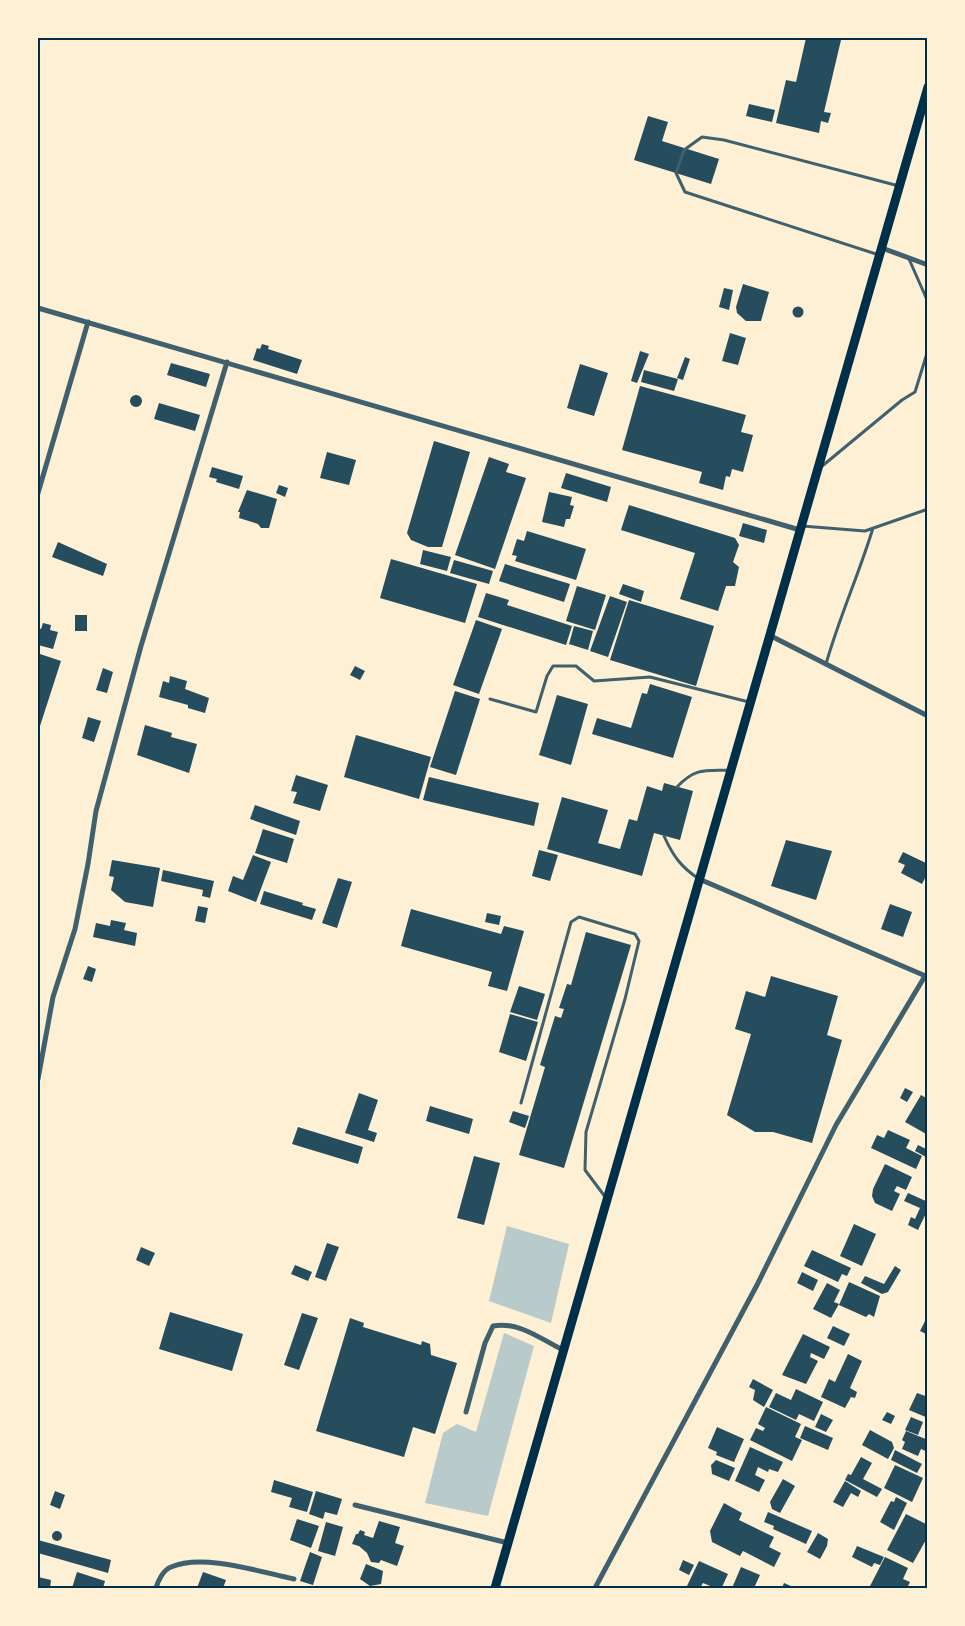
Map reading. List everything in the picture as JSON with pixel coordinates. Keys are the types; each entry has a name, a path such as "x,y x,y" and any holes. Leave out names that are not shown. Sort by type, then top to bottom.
{"main road":[{"path":"494,1588 928,87"}],"street":[{"path":"881,252 909,258 928,265"},
{"path":"38,308 801,528"},
{"path":"38,493 88,322"},
{"path":"38,1079 53,997 75,929 96,811 141,646 227,362"},
{"path":"770,635 928,716"},
{"path":"595,1588 743,1311 836,1125 926,976 699,879"},
{"path":"466,1412 484,1343 493,1326 505,1324 522,1329 564,1350"},
{"path":"355,1505 508,1543"},
{"path":"156,1588 158,1580 169,1568 188,1562 207,1562 294,1579"}],"lane":[{"path":"881,252 685,192 676,173 684,150 702,137 724,140 899,186"},
{"path":"909,258 928,302"},
{"path":"817,470 902,400 915,392 928,350"},
{"path":"801,528 865,531 928,509"},
{"path":"826,664 837,624 862,564 873,528"},
{"path":"490,699 536,712 546,676 554,666 576,666 594,680 650,677 700,688 751,703"},
{"path":"677,787 689,775 697,772 731,770"},
{"path":"664,836 673,856 684,869 699,879"},
{"path":"521,1103 571,922 579,917 635,934 639,941 625,999 586,1132 585,1170 606,1199"}],"shaded area":[{"path":"507,1226 569,1244 551,1323 489,1301"},
{"path":"504,1333 534,1346 488,1516 425,1503 443,1433 457,1424 476,1432"}],"building":[{"path":"806,38 841,40 824,112 831,113 828,123 821,121 819,133 776,123 786,80 796,82"},
{"path":"749,104 775,110 772,122 746,116"},
{"path":"648,116 668,122 662,141 719,159 711,184 634,160"},
{"path":"743,284 769,292 761,321 746,321 737,313 736,307"},
{"path":"724,288 733,290 729,310 719,307"},
{"path":"796,307 800,307 803,312 802,316 796,317 793,314 793,310"},
{"path":"730,333 746,338 738,365 722,361"},
{"path":"262,344 269,346 268,349 302,360 297,374 253,360 257,348 260,349"},
{"path":"640,351 649,354 637,383 631,381"},
{"path":"685,357 690,359 683,380 677,378"},
{"path":"171,363 210,374 206,387 167,375"},
{"path":"580,364 608,373 594,416 567,408"},
{"path":"644,370 678,379 674,391 641,382"},
{"path":"640,386 746,415 741,432 753,435 743,472 732,469 730,477 726,476 723,490 699,483 702,472 622,450"},
{"path":"134,395 138,395 142,401 138,407 134,407 130,403 130,399"},
{"path":"159,403 200,415 195,431 154,419"},
{"path":"434,441 470,452 442,547 428,547 411,540 407,533"},
{"path":"327,452 356,460 349,485 320,478"},
{"path":"489,457 509,464 506,472 526,478 495,569 455,555"},
{"path":"212,467 243,476 239,489 216,482 217,479 209,477"},
{"path":"566,473 611,487 607,502 561,488"},
{"path":"279,485 288,488 285,497 276,493"},
{"path":"247,490 277,499 269,528 261,528 258,524 239,518 240,512 238,512"},
{"path":"549,492 572,497 570,505 574,506 570,519 566,519 564,527 542,522"},
{"path":"629,505 735,538 739,545 733,562 739,567 735,586 726,586 718,611 680,599 695,553 621,530"},
{"path":"743,523 767,530 764,543 739,536"},
{"path":"527,531 586,549 576,580 515,561 517,556 512,555 517,539 524,541"},
{"path":"58,542 107,564 103,576 52,557"},
{"path":"423,550 451,557 447,571 420,564"},
{"path":"391,559 477,584 465,623 380,598"},
{"path":"454,560 493,571 489,584 450,573"},
{"path":"505,564 570,584 564,602 499,581"},
{"path":"623,584 644,591 641,602 619,594"},
{"path":"577,586 606,595 595,630 566,621"},
{"path":"486,593 509,600 507,605 572,626 566,645 478,617"},
{"path":"610,596 627,602 608,657 590,651"},
{"path":"629,600 714,626 696,686 610,660"},
{"path":"75,615 87,615 87,631 75,631"},
{"path":"476,620 502,629 479,694 453,685"},
{"path":"43,623 51,625 50,630 58,632 53,649 38,645 38,628 41,629"},
{"path":"574,626 593,631 588,650 569,644"},
{"path":"40,654 61,661 40,726 38,725 38,663"},
{"path":"355,666 365,671 360,680 350,675"},
{"path":"103,668 113,672 107,693 96,690"},
{"path":"170,676 187,681 185,689 209,698 205,713 188,708 188,705 159,697 163,681 169,683"},
{"path":"650,684 692,697 673,758 592,734 597,718 631,728 642,693 647,694"},
{"path":"455,691 480,699 456,775 430,767"},
{"path":"557,695 588,704 571,765 539,755"},
{"path":"88,717 101,721 94,742 82,738"},
{"path":"145,725 172,733 171,737 197,744 189,773 137,755"},
{"path":"356,735 431,757 419,799 344,777"},
{"path":"296,775 328,785 320,811 293,803 297,792 291,791"},
{"path":"429,777 539,803 534,826 423,800"},
{"path":"664,783 693,791 680,840 654,833 642,876 547,849 562,797 608,810 598,843 620,849 629,819 637,821 647,786 662,791"},
{"path":"255,805 300,821 296,835 250,819"},
{"path":"263,829 294,839 287,863 255,853"},
{"path":"786,840 832,851 816,900 771,886"},
{"path":"539,850 558,855 550,881 532,876"},
{"path":"903,852 928,864 928,872 922,884 901,873 905,865 898,862"},
{"path":"253,855 271,862 256,902 228,891 233,876 243,880"},
{"path":"112,860 160,868 153,907 125,902 111,890 114,877 109,876"},
{"path":"163,870 214,881 210,898 202,896 203,890 161,881"},
{"path":"338,878 352,882 337,928 322,923"},
{"path":"264,891 316,909 312,920 260,904"},
{"path":"890,904 912,912 903,937 881,929"},
{"path":"198,906 208,908 205,923 195,921"},
{"path":"411,909 501,934 504,926 524,931 507,991 488,986 492,972 401,946"},
{"path":"487,913 501,916 499,925 485,922"},
{"path":"111,920 126,923 124,930 137,933 135,946 93,937 96,923 110,926"},
{"path":"586,932 631,945 564,1168 519,1155 545,1067 540,1065 555,1016 561,1018 564,1009 559,1008 567,984 571,985"},
{"path":"88,966 96,969 92,982 83,979"},
{"path":"771,976 838,996 827,1035 842,1040 812,1143 773,1132 755,1132 727,1115 751,1034 735,1029 746,991 765,997"},
{"path":"519,986 545,994 537,1020 510,1012"},
{"path":"510,1014 538,1022 526,1061 499,1052"},
{"path":"905,1088 913,1092 907,1102 900,1098"},
{"path":"359,1093 378,1100 368,1130 377,1133 374,1142 345,1133"},
{"path":"921,1095 928,1099 928,1135 905,1122"},
{"path":"430,1106 473,1119 469,1134 426,1121"},
{"path":"513,1111 529,1116 525,1128 509,1122"},
{"path":"298,1127 363,1147 358,1164 292,1144"},
{"path":"888,1130 910,1140 906,1148 922,1156 916,1169 871,1148 877,1135 884,1138"},
{"path":"918,1145 928,1150 928,1158 915,1151"},
{"path":"474,1156 500,1163 484,1225 457,1218"},
{"path":"885,1164 912,1177 906,1190 897,1186 894,1191 900,1194 892,1211 875,1203 872,1196 873,1189"},
{"path":"908,1193 928,1202 928,1209 918,1230 908,1225 911,1217 915,1219 920,1208 904,1201"},
{"path":"854,1224 876,1234 862,1266 840,1256"},
{"path":"327,1243 339,1247 326,1281 315,1277"},
{"path":"141,1247 155,1253 149,1266 136,1260"},
{"path":"812,1250 851,1268 847,1276 842,1274 838,1282 804,1266"},
{"path":"295,1265 312,1272 308,1281 291,1274"},
{"path":"895,1266 901,1270 888,1292 882,1294 861,1283 865,1276 884,1284"},
{"path":"802,1272 818,1280 813,1291 797,1283"},
{"path":"849,1282 880,1296 874,1317 869,1314 866,1317 839,1305"},
{"path":"827,1283 840,1290 834,1302 839,1304 831,1318 813,1309"},
{"path":"170,1312 243,1334 232,1371 159,1349"},
{"path":"302,1313 318,1318 299,1370 284,1365"},
{"path":"350,1318 364,1323 363,1327 421,1345 422,1341 430,1344 431,1355 457,1363 435,1434 413,1427 404,1457 316,1431"},
{"path":"925,1321 928,1322 928,1335 920,1331"},
{"path":"833,1326 850,1334 844,1346 827,1338"},
{"path":"803,1334 830,1347 824,1359 811,1353 810,1357 818,1361 806,1384 782,1375"},
{"path":"848,1354 862,1361 850,1388 857,1392 855,1398 851,1397 845,1408 821,1397 829,1379 835,1382"},
{"path":"753,1379 773,1390 764,1407 753,1400 755,1390 749,1387"},
{"path":"796,1389 823,1402 814,1421 799,1414 796,1420 769,1407 776,1393 791,1400"},
{"path":"917,1393 928,1397 928,1418 909,1410"},
{"path":"766,1407 801,1424 795,1437 802,1440 792,1461 750,1440 756,1428 763,1431 765,1428 758,1424"},
{"path":"887,1412 895,1416 891,1424 882,1420"},
{"path":"821,1414 833,1420 826,1432 815,1427"},
{"path":"911,1417 923,1422 918,1435 905,1430"},
{"path":"805,1426 833,1438 828,1450 800,1438"},
{"path":"717,1427 744,1439 734,1462 716,1455 717,1452 708,1448"},
{"path":"870,1430 892,1442 894,1448 888,1459 862,1445"},
{"path":"906,1431 928,1440 928,1452 921,1449 918,1456 902,1449 905,1442 902,1440"},
{"path":"750,1447 783,1462 778,1472 769,1469 768,1472 758,1467 755,1475 765,1480 759,1492 735,1481"},
{"path":"895,1450 922,1464 917,1473 891,1460"},
{"path":"861,1457 872,1463 863,1479 882,1489 877,1497 845,1480 848,1474 851,1475"},
{"path":"716,1460 735,1468 729,1481 712,1474 711,1465"},
{"path":"895,1465 923,1478 912,1502 884,1488"},
{"path":"783,1479 795,1486 780,1513 772,1509 770,1502"},
{"path":"274,1480 313,1492 307,1512 289,1507 292,1498 271,1492"},
{"path":"845,1481 861,1491 858,1497 851,1493 843,1507 833,1502"},
{"path":"55,1491 65,1495 60,1509 50,1505"},
{"path":"316,1491 342,1499 337,1515 325,1512 323,1519 309,1514"},
{"path":"896,1497 907,1503 894,1530 880,1522 891,1501 894,1502"},
{"path":"724,1503 742,1513 739,1520 774,1537 769,1547 781,1553 774,1567 743,1551 740,1556 712,1542 710,1531"},
{"path":"768,1512 812,1531 806,1544 773,1529 774,1526 764,1522"},
{"path":"906,1514 928,1525 928,1536 913,1563 887,1550"},
{"path":"297,1519 319,1526 311,1548 290,1540"},
{"path":"379,1521 400,1527 395,1543 404,1546 397,1566 381,1560 379,1563 371,1562 367,1553 359,1546 352,1544 360,1530 365,1532 364,1535 373,1538"},
{"path":"326,1522 343,1527 335,1556 318,1551"},
{"path":"55,1531 59,1531 62,1536 61,1540 55,1541 52,1538 52,1534"},
{"path":"818,1533 828,1539 827,1546 820,1559 807,1552"},
{"path":"38,1540 111,1560 108,1573 38,1553"},
{"path":"857,1546 884,1557 880,1565 874,1563 872,1567 852,1557"},
{"path":"310,1552 322,1557 313,1585 300,1581"},
{"path":"885,1557 908,1568 903,1579 910,1582 907,1588 869,1588"},
{"path":"683,1560 694,1565 689,1575 679,1570"},
{"path":"699,1561 728,1574 722,1587 715,1588 703,1583 700,1588 686,1588"},
{"path":"366,1564 383,1571 381,1584 370,1586 360,1579"},
{"path":"741,1567 760,1575 754,1588 732,1588"},
{"path":"77,1572 105,1581 103,1588 72,1588"},
{"path":"203,1572 226,1580 223,1588 197,1588"},
{"path":"38,1577 51,1580 50,1588 38,1588"},
{"path":"784,1583 793,1587 782,1588"}]}
